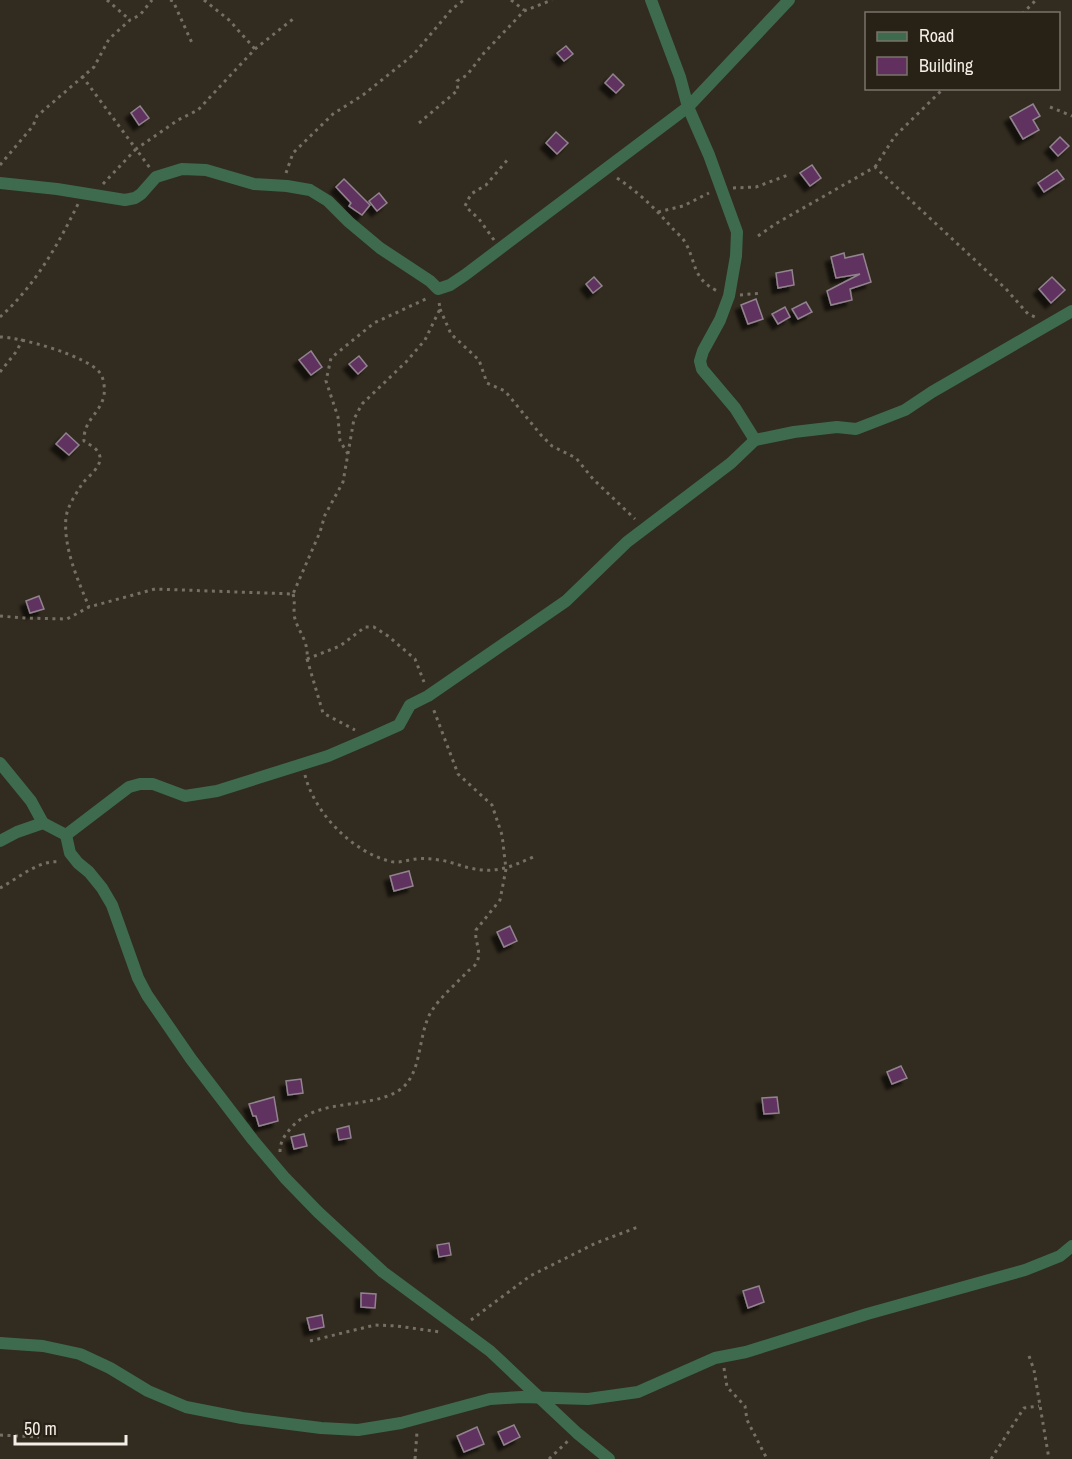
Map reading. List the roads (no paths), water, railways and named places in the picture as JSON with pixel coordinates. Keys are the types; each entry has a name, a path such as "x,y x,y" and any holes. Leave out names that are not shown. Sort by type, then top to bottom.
{"street":[{"path":"651,0 680,77 688,107 709,155 737,232 736,256 729,296 700,361 702,369 735,408 755,440"},
{"path":"0,183 125,200 135,198 156,177 169,171 194,168 254,184 281,185 310,190 328,201 380,248 429,280 438,289 450,285 500,249 688,107 789,0"},
{"path":"66,835 129,787 153,784 178,794 194,796 217,791 303,764 399,725 410,705 428,696 566,601 627,542 731,463 755,440 837,427 856,429 904,410 1072,311"},
{"path":"0,763 31,801 43,823 66,835 70,853 95,880 112,905 138,978 164,1021 253,1140 285,1178 325,1219 383,1272 490,1351 539,1399 609,1459"},
{"path":"0,841 43,823"},
{"path":"0,1343 43,1346 80,1354 166,1400 186,1407 242,1418 321,1428 358,1430 401,1423 490,1399 510,1397 588,1399 638,1392 715,1358 746,1352 827,1326 1025,1270 1060,1256 1072,1246"}]}
